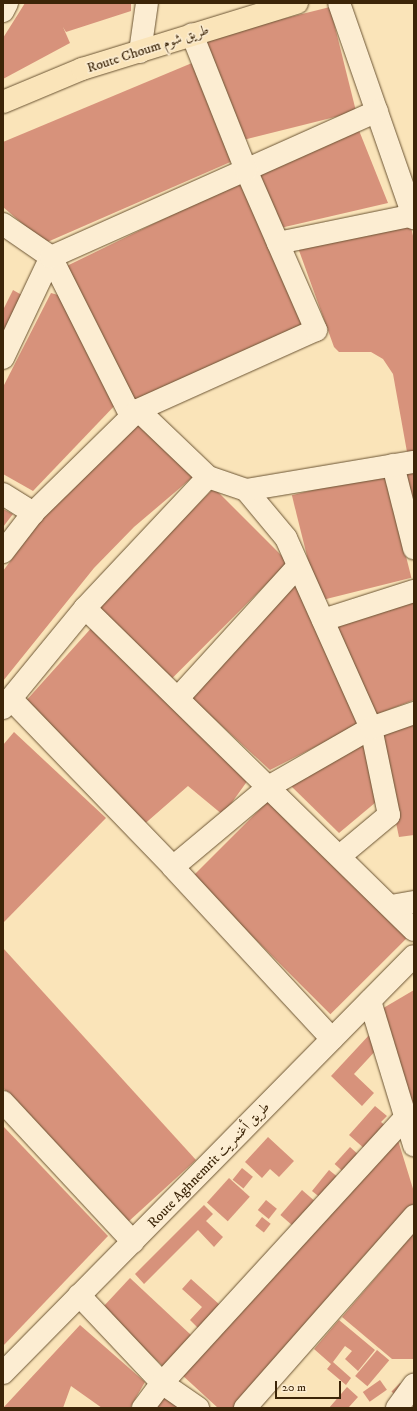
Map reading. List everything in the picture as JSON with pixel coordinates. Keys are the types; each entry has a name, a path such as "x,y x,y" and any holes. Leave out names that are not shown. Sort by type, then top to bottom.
{"highway":[{"name":"Route Choum طريق شوم","path":"3,102 82,69 297,3"}],"street":[{"path":"3,11 7,3"},
{"path":"140,52 147,3"},
{"path":"278,243 414,216 339,3"},
{"path":"3,552 33,513 135,413 316,330 246,170 192,34"},
{"path":"3,358 51,257 376,111"},
{"path":"3,224 51,257 135,413 208,477 246,490 404,463 414,548"},
{"path":"208,477 85,608 7,704 173,867 332,1039"},
{"path":"246,490 286,538 371,728 389,815 340,856"},
{"path":"3,494 33,513"},
{"path":"178,698 298,566"},
{"path":"323,620 414,591"},
{"path":"85,608 270,786 414,930"},
{"path":"173,867 270,786 371,728 414,713"},
{"path":"391,906 414,902"},
{"name":"Route Aghnemrit طريق أغنمريت","path":"3,1373 414,956"},
{"path":"370,1001 407,1116 414,1145"},
{"path":"3,1102 133,1242"},
{"path":"143,1408 162,1383 407,1116"},
{"path":"245,1408 414,1216"},
{"path":"79,1295 162,1383 198,1408"},
{"path":"397,1408 414,1385"}],"building":[{"path":"25,3 131,3 131,11 66,32 63,27 70,43 3,79 3,38"},
{"path":"330,7 356,112 230,143 204,38"},
{"path":"192,63 235,160 45,243 3,207 3,142"},
{"path":"358,128 388,203 276,229 256,175"},
{"path":"239,182 308,323 133,408 65,267"},
{"path":"409,219 414,240 414,451 407,452 393,374 383,359 371,352 339,352 334,347 297,245"},
{"path":"13,290 27,298 3,339 3,310"},
{"path":"51,293 65,297 120,400 33,491 3,474 3,387"},
{"path":"140,421 194,476 134,527 94,568 3,681 3,571 40,521"},
{"path":"414,468 414,528 400,471"},
{"path":"385,472 411,578 318,601 292,495"},
{"path":"214,488 288,562 169,681 95,607"},
{"path":"3,509 13,514 3,527"},
{"path":"293,581 360,724 270,770 187,694"},
{"path":"411,596 414,606 414,700 370,717 336,621"},
{"path":"94,625 248,780 223,815 188,786 141,827 24,703"},
{"path":"414,720 414,835 399,837 377,732"},
{"path":"14,732 106,818 3,923 3,745"},
{"path":"365,738 382,797 339,833 289,784"},
{"path":"271,798 409,936 330,1014 193,876"},
{"path":"3,948 196,1160 128,1222 3,1088"},
{"path":"414,990 414,1128 380,1010"},
{"path":"371,1033 379,1047 354,1074 374,1093 362,1106 331,1076"},
{"path":"375,1106 387,1116 381,1122 387,1127 366,1150 349,1135"},
{"path":"3,1126 108,1236 3,1346"},
{"path":"268,1137 294,1161 279,1177 270,1169 262,1178 245,1162"},
{"path":"397,1137 414,1192 414,1203 363,1257 234,1408 218,1408 181,1374"},
{"path":"350,1147 360,1156 344,1173 335,1164"},
{"path":"242,1168 253,1177 243,1188 233,1180"},
{"path":"329,1170 340,1179 323,1200 312,1191"},
{"path":"229,1178 250,1197 228,1221 207,1203"},
{"path":"302,1190 316,1202 294,1227 280,1215"},
{"path":"266,1200 277,1209 269,1219 258,1210"},
{"path":"204,1205 213,1214 206,1221 223,1237 214,1247 198,1230 144,1284 135,1274"},
{"path":"262,1217 271,1224 264,1232 255,1226"},
{"path":"414,1233 414,1359 392,1359 342,1317"},
{"path":"130,1278 193,1337 164,1367 101,1309"},
{"path":"191,1279 220,1305 198,1328 190,1320 202,1307 182,1289"},
{"path":"339,1320 375,1350 358,1371 345,1359 352,1351 345,1346 333,1362 351,1378 346,1385 327,1369 331,1364 314,1349"},
{"path":"80,1325 145,1382 130,1408 102,1408 71,1386 63,1408 3,1408"},
{"path":"377,1350 389,1360 367,1386 355,1376"},
{"path":"380,1380 387,1390 370,1402 363,1392"},
{"path":"400,1383 408,1391 399,1399 392,1391"},
{"path":"347,1387 358,1397 349,1407 351,1408 329,1408"},
{"path":"163,1391 183,1408 151,1408"}]}
